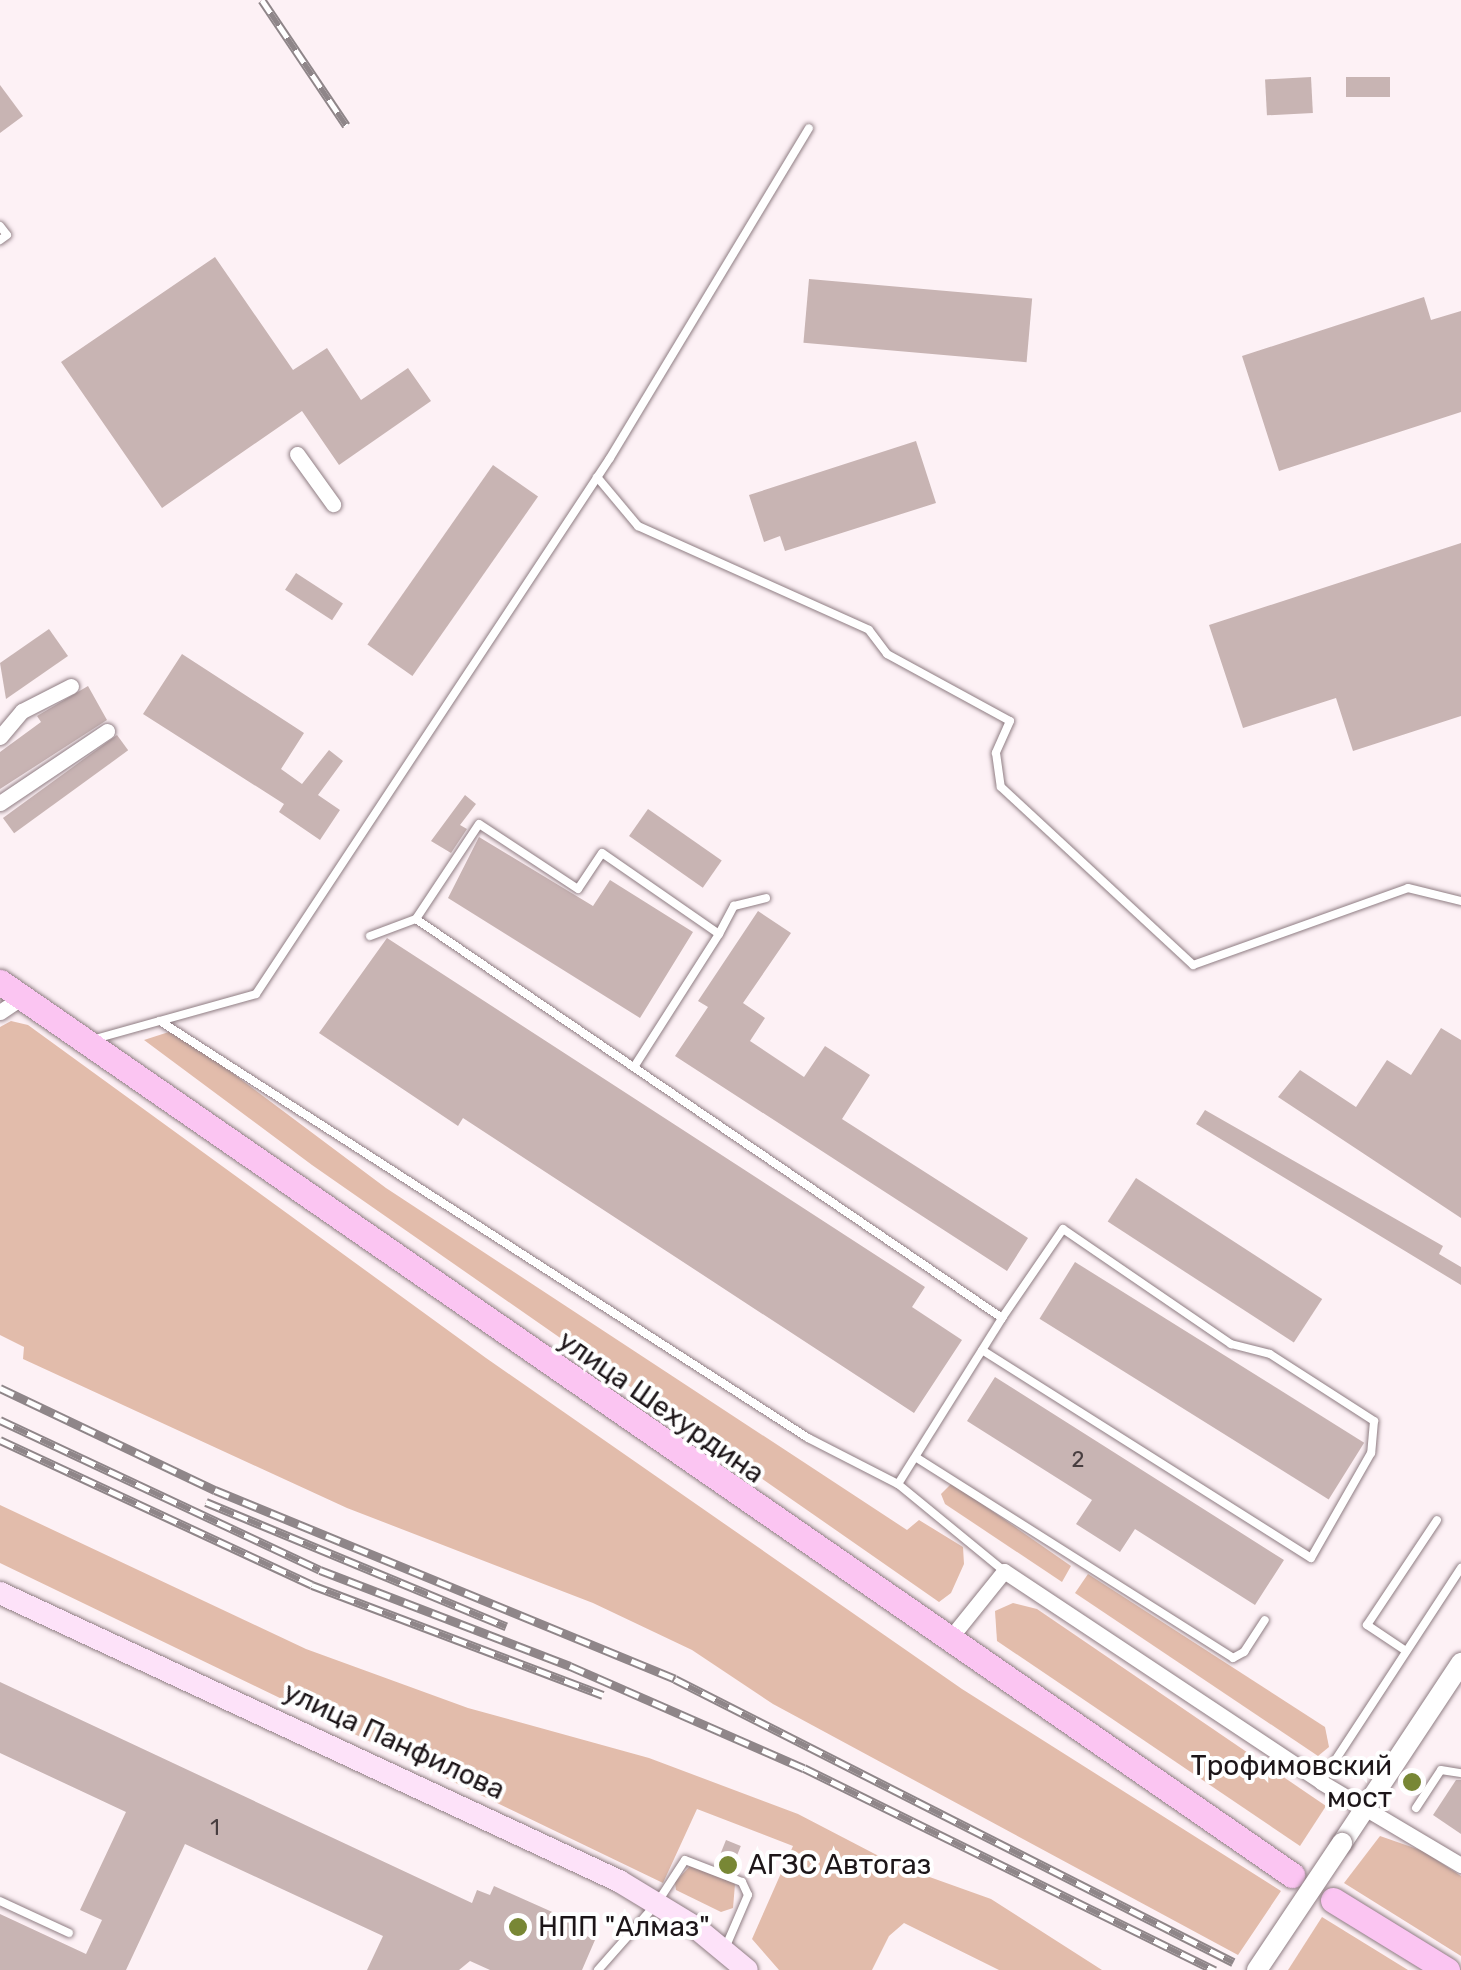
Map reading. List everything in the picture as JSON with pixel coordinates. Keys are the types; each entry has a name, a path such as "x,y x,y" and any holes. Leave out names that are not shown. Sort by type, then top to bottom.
{"main road":[{"name":"улица Шехурдина","path":"0,982 10,1005 84,1042 947,1642 1292,1875"},
{"name":"улица Панфилова","path":"0,1592 531,1838 658,1903 747,1970"},
{"path":"1333,1900 1447,1970"}],"street":[{"path":"297,454 333,504"},
{"path":"0,738 22,711 71,686"},
{"path":"0,804 107,731"},
{"path":"947,1642 1004,1571 1322,1782 1461,1865"},
{"path":"1256,1970 1461,1663"}],"lane":[{"path":"84,1042 256,994 598,477 809,128"},
{"path":"0,226 6,236 0,240"},
{"path":"598,477 638,526 869,630 887,654 1010,721 996,753 1002,787 1193,965 1408,888 1461,901"},
{"path":"370,936 416,919 479,824 578,889 602,853 720,934"},
{"path":"634,1067 734,906 766,898"},
{"path":"416,919 1002,1318"},
{"path":"160,1021 808,1438 898,1484 1004,1571"},
{"path":"898,1484 1002,1318 1063,1230 1230,1344 1270,1354 1374,1421 1371,1453 1311,1558 982,1350"},
{"path":"916,1458 1232,1658 1266,1620"},
{"path":"1406,1650 1368,1625 1438,1520"},
{"path":"1322,1782 1461,1568"},
{"path":"1416,1808 1441,1770 1461,1774"},
{"path":"598,1970 658,1903 685,1860 742,1882 748,1895 724,1950"},
{"path":"0,1901 68,1933"}],"shaded area":[{"path":"11,1021 28,1025 486,1358 962,1689 1281,1891 1238,1955 773,1704 692,1650 593,1603 347,1508 23,1359 24,1347 0,1335 0,1027"},
{"path":"175,1030 386,1188 907,1530 919,1520 963,1547 964,1564 951,1593 939,1602 312,1165 144,1040"},
{"path":"952,1483 1071,1566 1062,1582 945,1504 941,1494"},
{"path":"0,1505 306,1649 468,1708 649,1758 798,1814 896,1865 991,1899 1102,1970 999,1970 904,1923 889,1936 872,1970 779,1970 752,1939 793,1846 697,1809 663,1883 0,1563"},
{"path":"1088,1574 1325,1727 1329,1747 1318,1756 1075,1593"},
{"path":"1013,1603 1037,1609 1326,1806 1300,1846 997,1641 995,1611"},
{"path":"1380,1836 1423,1851 1461,1876 1461,1956 1344,1883"},
{"path":"693,1863 735,1884 733,1908 721,1912 676,1890 675,1882"},
{"path":"1322,1917 1408,1970 1288,1970"}],"building":[{"path":"1311,77 1313,113 1267,115 1265,79"},
{"path":"1346,77 1390,77 1390,97 1346,97"},
{"path":"0,85 23,116 0,133"},
{"path":"215,257 293,370 327,348 361,400 408,368 431,401 339,465 302,411 162,508 61,362"},
{"path":"809,279 1032,299 1027,362 803,343"},
{"path":"1424,297 1431,320 1461,311 1461,412 1279,471 1242,356"},
{"path":"916,441 936,503 785,551 780,536 764,542 749,495"},
{"path":"493,465 538,497 412,676 367,644"},
{"path":"1461,543 1461,716 1353,751 1336,698 1243,728 1209,625"},
{"path":"296,573 343,603 332,620 285,590"},
{"path":"49,629 68,656 6,699 0,663"},
{"path":"182,654 304,733 281,769 302,784 329,750 343,761 318,795 340,810 320,840 279,812 284,804 143,714"},
{"path":"88,686 107,720 0,789 0,752 41,722 37,716"},
{"path":"117,735 128,750 14,833 3,818"},
{"path":"465,795 476,804 460,825 467,829 451,853 431,841"},
{"path":"648,809 722,861 703,888 629,836"},
{"path":"479,837 593,906 610,880 693,932 640,1018 448,898"},
{"path":"758,911 791,933 743,1003 765,1018 750,1041 804,1077 825,1046 870,1075 842,1119 1028,1238 1007,1271 675,1056 708,1007 698,1001"},
{"path":"387,938 925,1287 912,1307 962,1340 914,1413 463,1118 458,1126 319,1033"},
{"path":"1441,1028 1461,1040 1461,1218 1278,1097 1300,1070 1356,1107 1387,1060 1411,1075"},
{"path":"1205,1110 1443,1246 1439,1254 1461,1267 1461,1285 1196,1124"},
{"path":"1136,1178 1322,1299 1294,1343 1108,1222"},
{"path":"1075,1262 1364,1443 1329,1500 1039,1319"},
{"path":"995,1377 1284,1560 1255,1605 1135,1529 1120,1552 1076,1524 1092,1500 967,1421"},
{"path":"0,1682 472,1903 477,1890 490,1895 494,1886 577,1923 574,1930 595,1940 582,1970 490,1970 470,1961 459,1970 367,1970 383,1936 185,1844 126,1970 0,1970 0,1914 86,1954 102,1920 80,1910 126,1812 0,1753"},
{"path":"1456,1780 1461,1780 1461,1834 1433,1815"},
{"path":"726,1840 741,1846 732,1867 717,1861"}],"railway":[{"path":"262,0 346,125"},
{"path":"0,1388 215,1490 675,1679 1233,1962"},
{"path":"0,1420 320,1570 570,1666 804,1768 1215,1970"},
{"path":"0,1440 312,1585 603,1695"},
{"path":"206,1502 506,1626"}],"place":[{"name":"Трофимовский мост","path":"1412,1782"},
{"name":"АГЗС Автогаз","path":"728,1865"},
{"name":"НПП \"Алмаз\"","path":"518,1927"}]}
